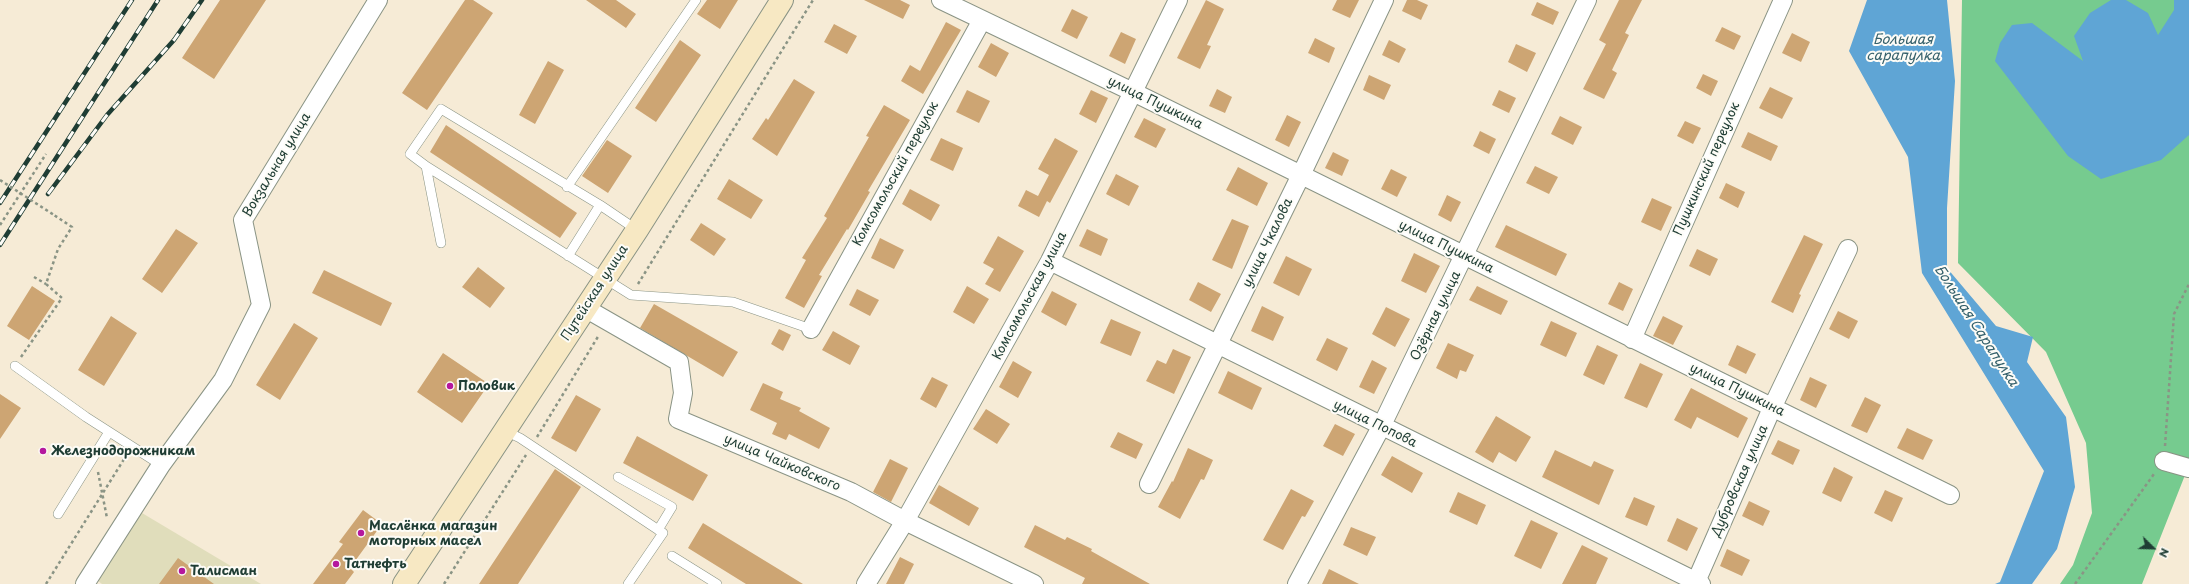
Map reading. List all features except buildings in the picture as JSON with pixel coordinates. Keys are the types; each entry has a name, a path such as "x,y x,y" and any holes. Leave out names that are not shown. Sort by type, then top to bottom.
{"main road":[{"name":"Путейская улица","path":"404,584 637,230 782,0"}],"street":[{"name":"Вокзальная улица","path":"86,584 161,465 223,380 261,305 243,220 378,0"},
{"name":"улица Пушкина","path":"941,0 962,5 982,20 1133,92 1950,495"},
{"name":"Комсомольская улица","path":"866,584 905,521 1050,261 1178,0"},
{"name":"улица Чкалова","path":"1149,484 1301,176 1384,0"},
{"name":"Озёрная улица","path":"1297,584 1381,427 1465,256 1587,0"},
{"name":"Пушкинский переулок","path":"1632,339 1783,0"},
{"name":"Комсомольский переулок","path":"811,329 982,20"},
{"name":"Дубровская улица","path":"1698,583 1772,408 1848,249"},
{"name":"улица Попова","path":"1050,261 1381,427 1698,583"},
{"name":"улица Чайковского","path":"585,308 679,362 682,393 678,419 851,492 905,521 1034,584"},
{"path":"2164,461 2189,468"}],"lane":[{"path":"567,187 696,0"},
{"path":"637,230 600,205 567,187 440,108 410,154 426,166 604,280 631,295 733,302 811,329"},
{"path":"426,166 441,243"},
{"path":"568,256 600,205"},
{"path":"15,366 109,432 161,465"},
{"path":"504,431 520,438 663,533 628,584"},
{"path":"58,514 109,432"},
{"path":"618,476 672,507 658,530"},
{"path":"672,556 717,584"}],"path":[{"path":"0,225 46,154"},
{"path":"0,180 72,227 58,249 46,284"},
{"path":"15,366 62,298 46,284 34,277"},
{"path":"2075,584 2164,461 2174,314 2189,284"},
{"path":"46,584 103,495 132,446"},
{"path":"95,456 112,542"}],"shaded area":[{"path":"137,510 261,584 102,584 93,577"}],"green space":[{"path":"1962,0 2189,0 2189,465 2142,584 2060,584 2073,565 2092,513 2086,443 2046,352 1958,263"}],"water":[{"name":"Большая сарапулка","path":"1867,0 1947,0 1955,81 1947,208 1947,268 1996,326 2033,337 2027,362 2066,417 2075,487 2057,549 2032,584 1995,584 2000,582 2044,471 1922,273 1908,157 1849,51"},
{"path":"2111,0 2126,0 2148,13 2158,35 2174,10 2174,0 2189,0 2189,135 2161,160 2101,179 2068,156 1995,61 2000,43 2012,25 2032,23 2083,61 2074,36 2090,13"}],"railway":[{"path":"0,203 132,0"},
{"path":"0,245 158,0"},
{"path":"48,194 107,115 174,40 202,0"}],"place":[{"name":"Половик","path":"450,386"},
{"name":"Железнодорожникам","path":"43,451"},
{"name":"Маслёнка магазин моторных масел","path":"361,533"},
{"name":"Татнефть","path":"336,564"},
{"name":"Талисман","path":"182,571"}],"water label":[{"name":"Большая Сарапулка","path":"1976,326"}]}
